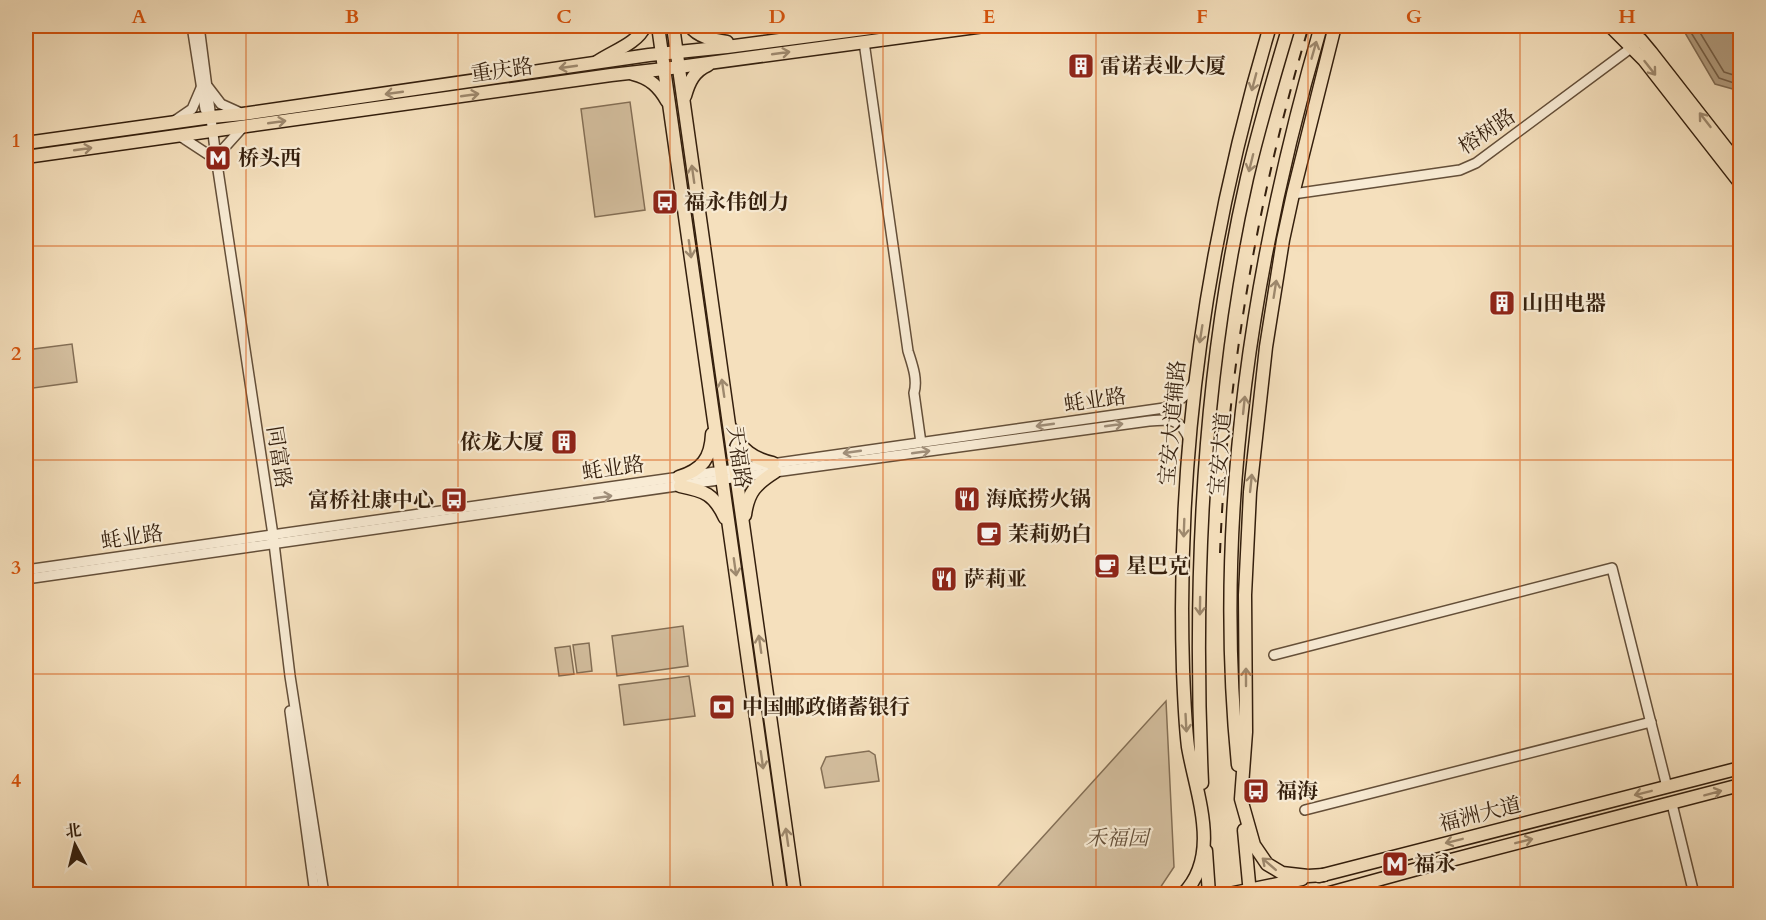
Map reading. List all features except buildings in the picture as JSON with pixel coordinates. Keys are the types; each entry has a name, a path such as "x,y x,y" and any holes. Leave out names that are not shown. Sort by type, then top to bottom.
{"main road":[{"path":"594,64 631,42 645,29 645,26"},
{"name":"天福路","path":"658,26 781,894"},
{"name":"天福路","path":"673,26 795,894"},
{"path":"690,26 694,32 712,40 746,44"},
{"name":"重庆路","path":"26,157 211,132 243,121 662,53 746,44 858,27 886,26"},
{"name":"重庆路","path":"26,143 209,118 243,121 664,69 984,26"},
{"name":"宝安大道辅路","path":"1204,831 1188,746 1183,670 1183,583 1189,439 1204,312 1215,246 1230,177 1270,26"},
{"name":"宝安大道","path":"1209,894 1200,748 1199,648 1203,493 1210,411 1232,250 1246,180 1262,116 1289,26"},
{"name":"宝安大道","path":"1250,892 1232,712 1232,547 1236,473 1259,287 1296,116 1321,26"},
{"path":"1324,875 1282,873 1267,864 1254,845 1241,799 1246,732 1245,595 1250,492 1266,346 1283,240 1335,26"},
{"path":"1610,26 1636,44 1740,166"},
{"path":"1623,26 1740,183"},
{"path":"684,104 688,86 696,73 703,67 723,61"},
{"path":"628,73 654,83 663,93 670,108"},
{"path":"1204,312 1232,250"},
{"path":"726,409 733,433 744,449 774,468 755,487 747,500 744,534"},
{"path":"680,481 703,465 712,441 713,412"},
{"path":"680,481 712,496 719,506 730,534"},
{"name":"福洲大道","path":"1229,894 1250,892 1324,875 1740,768"},
{"name":"福洲大道","path":"1326,894 1740,785"},
{"path":"1183,894 1191,885 1197,872 1204,831"}],"street":[{"name":"同富路","path":"192,26 209,118 324,894"},
{"name":"同富路","path":"199,26 204,87"},
{"path":"864,42 908,351 914,370 916,386 914,393 921,442"},
{"name":"榕树路","path":"1293,194 1460,170 1476,163 1636,44"},
{"path":"171,123 192,109 204,87 243,121 214,157 180,136"},
{"name":"蚝业路","path":"774,468 921,442 1164,408 1187,395 1195,381"},
{"name":"蚝业路","path":"26,579 271,540 736,473 1161,420 1176,422 1183,426 1189,439"},
{"name":"同富路","path":"271,540 315,894"},
{"name":"蚝业路","path":"26,570 271,540"},
{"path":"1274,655 1612,568 1667,787"},
{"path":"1305,810 1651,722"},
{"path":"1672,804 1694,894"}],"green space":[{"path":"630,102 645,210 595,217 581,109"},
{"path":"72,344 77,382 26,389 26,350"},
{"path":"683,626 688,666 617,676 612,636"},
{"path":"589,643 592,671 577,673 573,645"},
{"path":"570,646 574,674 559,676 555,648"},
{"path":"689,676 695,716 624,725 619,685"},
{"name":"禾福园","path":"1166,701 1174,867 1156,894 991,894"},
{"path":"869,751 875,755 879,781 825,788 821,768 826,757"}],"water":[{"path":"1681,26 1740,26 1740,91 1715,84"}],"railway":[{"path":"1220,553 1230,419 1248,286 1274,155 1309,26"}],"place":[{"name":"雷诺表业大厦","path":"1081,66"},
{"name":"桥头西","path":"218,158"},
{"name":"福永伟创力","path":"665,202"},
{"name":"山田电器","path":"1502,303"},
{"name":"依龙大厦","path":"564,442"},
{"name":"海底捞火锅","path":"967,499"},
{"name":"富桥社康中心","path":"454,500"},
{"name":"茉莉奶白","path":"989,534"},
{"name":"星巴克","path":"1107,566"},
{"name":"萨莉亚","path":"944,579"},
{"name":"中国邮政储蓄银行","path":"722,707"},
{"name":"福海","path":"1256,791"},
{"name":"福永","path":"1395,864"}]}
